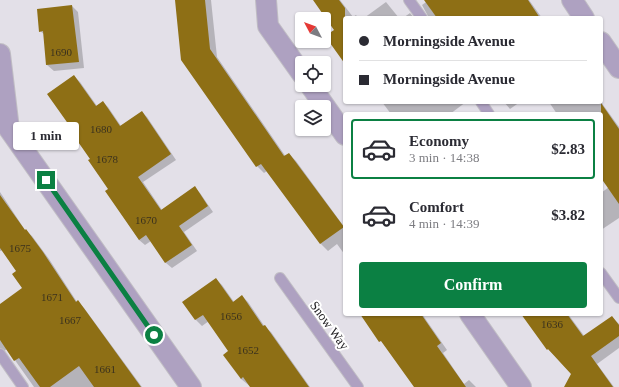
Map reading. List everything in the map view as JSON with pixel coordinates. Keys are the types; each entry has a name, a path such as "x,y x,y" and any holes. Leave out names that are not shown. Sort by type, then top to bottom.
{"street":[{"path":"266,0 268,26 295,64"},
{"path":"572,0 583,16"},
{"path":"603,45 619,68"},
{"path":"0,54 9,129 191,387"},
{"path":"315,92 343,132"},
{"path":"471,316 521,387"}],"lane":[{"path":"409,0 421,16"},
{"path":"603,276 619,298"},
{"name":"Snow Way","path":"280,278 358,387"},
{"path":"0,354 23,387"}],"building":[{"path":"175,0 205,0 210,49 284,156 289,153 343,226 343,228 320,244 261,164 256,167 181,60"},
{"path":"313,0 339,0 345,8 345,16 343,16 343,61 331,44 331,32 334,30 331,26 331,12 321,12"},
{"path":"424,0 528,0 539,16 436,16"},
{"path":"72,5 79,62 46,65 43,31 39,32 37,9"},
{"path":"74,75 96,106 103,101 120,126 142,111 171,154 138,177 161,210 195,186 208,206 179,226 192,245 165,263 146,235 139,240 105,191 108,189 88,160 90,159 67,126 69,125 47,94"},
{"path":"602,104 619,129 619,204 603,181 603,112 601,112"},
{"path":"0,195 43,252 76,302 78,300 141,387 94,387 79,366 50,387 40,387 19,358 14,361 0,340 0,304 22,288 12,274 16,271 0,248"},
{"path":"216,278 233,302 242,295 263,326 265,325 309,387 250,387 243,377 241,379 223,355 228,351 203,315 195,320 182,302"},
{"path":"361,316 422,316 441,343 437,346 466,387 414,387 381,341 379,342"},
{"path":"522,316 568,316 583,336 612,316 619,325 619,336 591,356 613,387 564,387 571,374 548,349 547,350"}],"route":[{"path":"46,180 154,335"}]}
